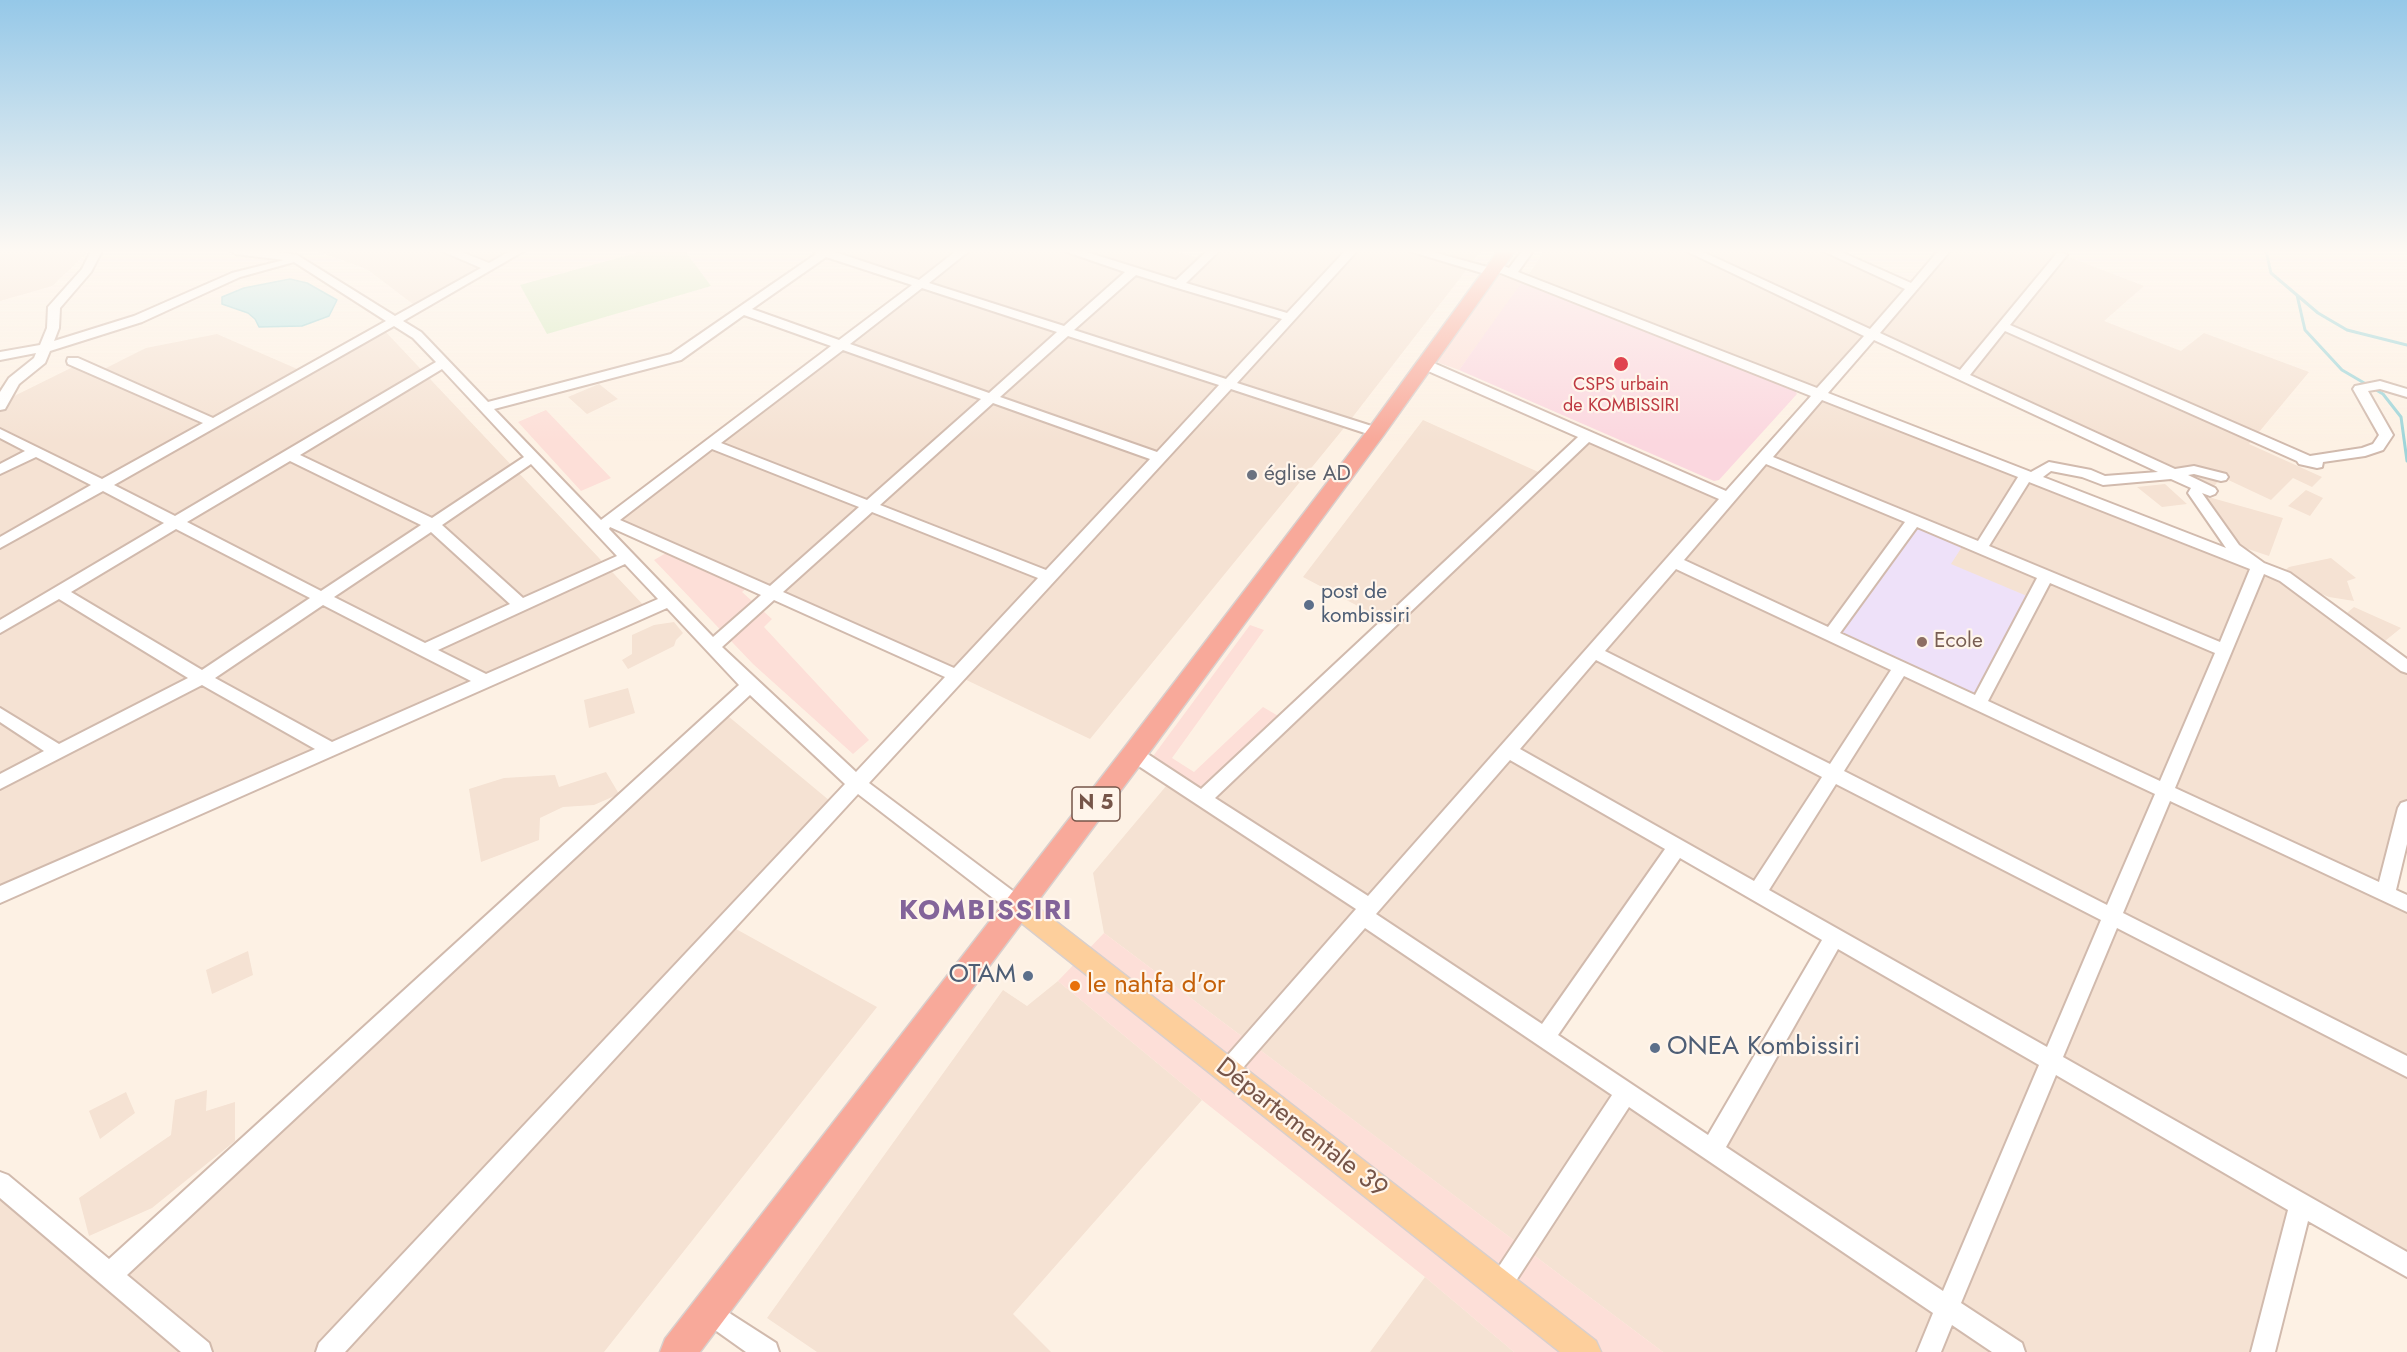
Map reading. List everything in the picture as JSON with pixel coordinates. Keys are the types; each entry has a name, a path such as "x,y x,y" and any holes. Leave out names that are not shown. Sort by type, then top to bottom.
{"highway":[{"name":"N 5","path":"678,1352 1134,754 1376,432 1424,364 1464,314"}],"main road":[{"name":"Départementale 39","path":"1018,906 1585,1352"}],"street":[{"path":"0,406 0,402 15,381 40,360 53,328 54,314"},
{"path":"0,356 46,348 149,314"},
{"path":"384,314 417,335 532,457 604,525 627,557 750,686 857,784 1018,906"},
{"path":"0,543 407,314"},
{"path":"485,407 676,357 737,314"},
{"path":"754,314 1160,458"},
{"path":"604,525 882,314"},
{"path":"1010,314 1376,432"},
{"path":"712,647 1085,314"},
{"path":"1277,314 1290,318"},
{"path":"328,1352 1294,314"},
{"path":"1621,314 2285,577 2407,667"},
{"path":"1827,314 2204,488 2195,493 2234,549 2259,567"},
{"path":"1227,1071 1890,314"},
{"path":"1962,376 2013,314"},
{"path":"2003,326 2313,463"},
{"path":"73,361 214,423"},
{"path":"0,627 444,363"},
{"path":"1424,364 1729,498"},
{"path":"2252,441 2292,460 2313,463 2365,452 2378,447 2386,435 2360,389 2380,386 2407,393"},
{"path":"0,433 487,682"},
{"path":"1202,798 1587,436"},
{"path":"711,444 1050,577"},
{"path":"0,470 36,451"},
{"path":"288,455 432,524 521,605"},
{"path":"0,782 202,678 532,457"},
{"path":"1764,458 2224,650"},
{"path":"1981,549 2029,476 2049,466 2086,473 2103,481 2151,478 2194,470 2221,477"},
{"path":"1830,635 1914,521"},
{"path":"604,525 772,593 958,676"},
{"path":"424,650 627,557"},
{"path":"1673,561 2407,904"},
{"path":"1929,1352 2259,567"},
{"path":"1978,704 2046,576"},
{"path":"59,592 202,678 332,750"},
{"path":"0,895 669,602"},
{"path":"1594,652 2407,1067"},
{"path":"1757,893 1901,668"},
{"path":"109,1275 750,686"},
{"path":"0,714 59,752"},
{"path":"1508,750 2407,1265"},
{"path":"1134,754 1202,798 1544,1038 2013,1352"},
{"path":"2385,894 2407,808"},
{"path":"1544,1038 1677,847"},
{"path":"1712,1150 1834,937"},
{"path":"1500,1285 1626,1093"},
{"path":"0,1183 200,1352"},
{"path":"2263,1352 2301,1205"},
{"path":"709,1312 767,1352"}],"shaded area":[{"path":"882,314 1432,314 1348,423 1090,739 958,676 609,521"},
{"path":"1461,314 1500,314 1459,370 1428,359"},
{"path":"1499,314 1604,314 1794,389 1797,394 1719,480 1714,481 1459,370"},
{"path":"1615,314 2112,314 2104,321 2181,351 2204,333 2309,372 2249,444 2322,477 2312,487 2293,478 2271,500 2222,477 2210,491 1872,335 1820,394 2280,575 2289,567 2331,558 2356,578 2347,581 2354,601 2329,597 2297,584 2341,618 2354,607 2401,628 2380,645 2407,667 2407,808 2385,894 2407,904 2407,1265 2301,1205 2263,1352 1663,1352 1104,933 1093,873 1172,779 1202,798 1388,622 1303,577 1423,420 1545,475 1587,436 1728,498 1819,394","holes":["1914,521 1965,542 1950,564","1677,847 1834,937 1711,1150 1544,1038"]},
{"path":"382,328 649,611 0,895 0,403 79,364 98,372 146,348 217,334 304,372"},
{"path":"599,384 618,399 587,414 568,397"},
{"path":"546,410 611,478 581,491 518,422"},
{"path":"2165,484 2187,504 2162,507 2137,487"},
{"path":"2306,490 2323,498 2310,516 2288,506"},
{"path":"2205,496 2283,518 2269,556 2236,545"},
{"path":"1914,521 1965,542 1951,564 2034,599 1978,704 1830,635"},
{"path":"673,549 751,584 742,592 772,619 764,627 869,740 853,754 753,664 654,560"},
{"path":"674,622 683,633 674,646 628,669 622,660 632,654 632,635 654,625"},
{"path":"1250,625 1264,630 1172,758 1194,772 1263,707 1285,720 1202,799 1148,763"},
{"path":"628,688 635,713 589,728 584,700"},
{"path":"722,711 836,806 727,924 877,1007 604,1352 0,1352 0,1183 108,1275"},
{"path":"606,772 619,794 594,805 563,807 540,818 539,840 481,862 469,789 504,778 555,775 559,787"},
{"path":"1104,933 1663,1352 1514,1352 1425,1277 1202,1100 1058,981"},
{"path":"248,951 253,975 212,994 206,970"},
{"path":"1058,981 1202,1100 1013,1314 1051,1352 817,1352 767,1318 1003,990 1027,1006"},
{"path":"207,1090 206,1111 235,1102 235,1141 152,1208 89,1236 79,1198 171,1135 175,1100"},
{"path":"126,1092 135,1113 100,1139 89,1111"},
{"path":"1425,1277 1514,1352 1370,1352"}],"green space":[{"path":"536,314 615,314 547,334"}],"water":[{"path":"249,314 330,314 302,326 259,327"}],"waterway":[{"path":"2301,314 2305,330 2342,370 2383,394 2401,417 2407,461"},
{"path":"2320,314 2347,330 2407,345"}],"place":[{"name":"CSPS urbain de KOMBISSIRI","path":"1621,364"},
{"name":"église AD","path":"1252,475"},
{"name":"post de kombissiri","path":"1309,605"},
{"name":"Ecole","path":"1922,642"},
{"name":"OTAM","path":"1028,976"},
{"name":"le nahfa d'or","path":"1075,986"},
{"name":"ONEA Kombissiri","path":"1655,1048"}],"district":[{"name":"KOMBISSIRI","path":"986,912"}]}
